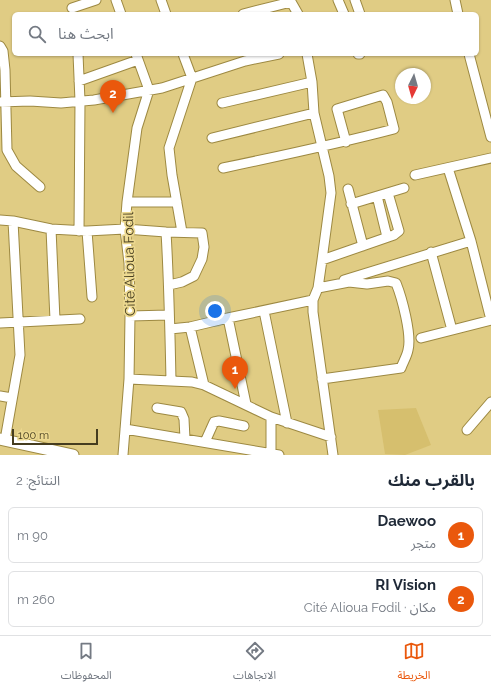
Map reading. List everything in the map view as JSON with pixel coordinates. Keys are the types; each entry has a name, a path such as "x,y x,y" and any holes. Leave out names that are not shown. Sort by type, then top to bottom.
{"main road":[{"path":"2,440 67,454"}],"street":[{"path":"72,7 96,0"},
{"path":"116,0 120,12"},
{"path":"160,0 165,12"},
{"path":"338,0 341,12"},
{"path":"355,0 359,12"},
{"path":"455,0 458,12"},
{"path":"250,12 291,1 297,12"},
{"path":"0,46 3,51 5,70 3,102 7,150 16,166 40,187"},
{"path":"78,56 83,231 92,297"},
{"path":"182,232 169,148 192,78 184,56"},
{"path":"3,102 30,101 61,103 162,88 245,61 269,56"},
{"path":"307,56 312,82 314,113 328,176 330,193 318,288 313,300 314,323 331,437 332,455"},
{"path":"470,56 491,138"},
{"path":"79,81 137,57 149,90"},
{"path":"222,102 312,82"},
{"name":"Cité Alioua Fodil","path":"123,455 129,379 130,316 129,263 126,229 127,202 137,128 149,90"},
{"path":"222,168 321,148 346,142 394,129 387,102 383,95 337,109 346,142"},
{"path":"212,138 314,113"},
{"path":"415,175 491,158"},
{"path":"421,338 491,320 471,241 448,168"},
{"path":"351,204 404,188"},
{"path":"348,189 363,246"},
{"path":"322,260 394,235 399,231 388,193"},
{"path":"377,196 387,237"},
{"path":"127,202 177,202"},
{"path":"0,220 13,221 50,229 83,231 126,229 202,233 204,247 202,259 194,276 182,282 169,285"},
{"path":"2,440 20,355 13,221"},
{"path":"50,229 55,320"},
{"path":"166,232 169,285 168,315 170,329 171,381"},
{"path":"318,288 431,252 471,241"},
{"path":"431,252 452,330"},
{"path":"318,288 349,282 367,284 388,281 396,283 401,296 408,325 409,349 401,368 322,379"},
{"path":"482,284 491,281"},
{"path":"170,329 190,327 313,300"},
{"path":"264,311 287,422"},
{"path":"130,316 168,315"},
{"path":"228,318 246,404"},
{"path":"0,323 80,319"},
{"path":"190,327 204,385"},
{"path":"129,379 192,382 204,385 271,417 331,437"},
{"path":"0,396 12,398"},
{"path":"467,430 491,402"},
{"path":"157,408 181,412 184,419 185,439"},
{"path":"125,429 274,454 271,417"},
{"path":"205,442 214,422 219,421 244,426"}],"shaded area":[{"path":"416,408 431,445 405,455 385,454 378,410"}],"place":[{"name":"RI Vision","path":"113,113"},
{"name":"Daewoo","path":"235,389"}]}
